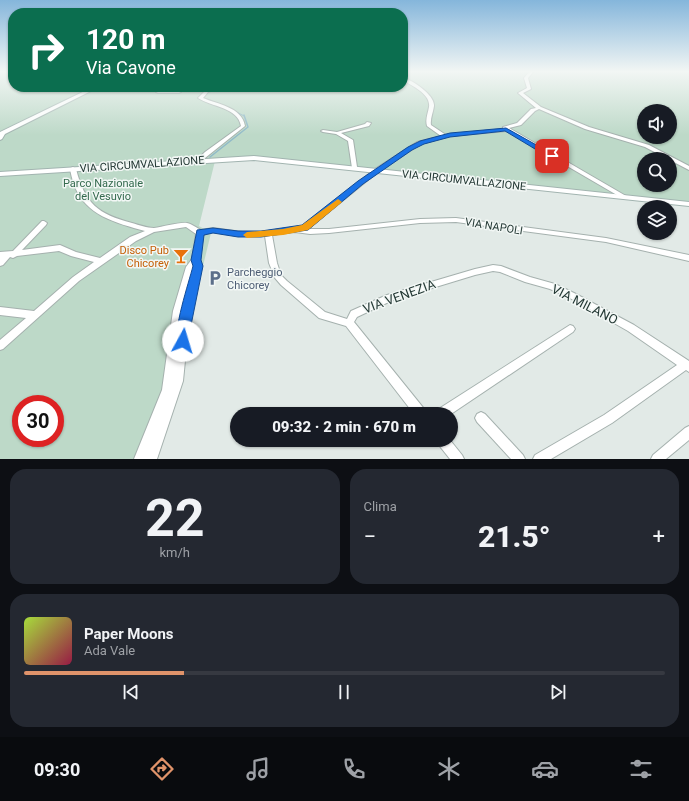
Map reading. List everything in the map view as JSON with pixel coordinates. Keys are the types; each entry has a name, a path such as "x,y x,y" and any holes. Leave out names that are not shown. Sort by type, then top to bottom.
{"main road":[{"path":"1,134 86,92"},
{"name":"VIA CIRCUMVALLAZIONE","path":"0,174 216,159 254,158 354,167 689,204"}],"street":[{"path":"203,160 207,153 244,124 239,116 231,110 200,98 207,92"},
{"path":"424,92 428,95 432,104 429,115 429,126 445,136"},
{"path":"521,92 520,93 539,108 594,131 647,146 689,168"},
{"path":"506,130 506,127 519,124 526,115 539,108"},
{"path":"337,133 369,123"},
{"path":"0,346 76,279 133,239 152,230 187,225 200,233 213,230 248,235 298,230 312,223 377,170 419,143 445,136 506,130 624,197"},
{"path":"323,131 337,133 350,140 354,167"},
{"path":"73,169 80,194 98,212 152,230"},
{"name":"VIA NAPOLI","path":"298,230 310,232 329,231 420,220 456,220 606,240 689,258"},
{"path":"0,263 7,255 44,223"},
{"path":"151,459 178,381 185,320 198,266 196,260 200,233"},
{"path":"268,234 272,263 278,276 322,316 349,323 415,407"},
{"path":"7,255 60,248 74,254 100,261"},
{"path":"140,459 167,390 177,311 190,267 196,260"},
{"name":"VIA MILANO","path":"475,272 493,268 501,269 565,292 631,328 687,366 608,419 544,456"},
{"name":"VIA VENEZIA","path":"349,323 354,314 369,306 420,287 475,272"},
{"path":"0,311 36,315"},
{"path":"452,407 570,329"},
{"path":"481,418 519,459"},
{"path":"657,459 689,432"},
{"path":"448,447 458,459"}],"green space":[{"name":"Parco Nazionale del Vesuvio","path":"0,92 689,92 689,205 677,204 677,200 642,200 254,159 215,161 199,226 211,233 194,303 178,392 154,459 0,459"}],"waterway":[{"path":"229,108 244,116"},
{"path":"210,157 248,127 244,115"}],"slow traffic":[{"path":"247,235 283,232 305,228 338,202"}],"place":[{"name":"Disco Pub Chicorey","path":"181,256"},
{"name":"Parcheggio Chicorey","path":"215,278"}],"route":[{"path":"183,341 185,320 198,266 196,260 200,233 213,230 248,235 283,232 305,228 377,170 410,148 422,142 450,135 506,130 552,156"}]}
